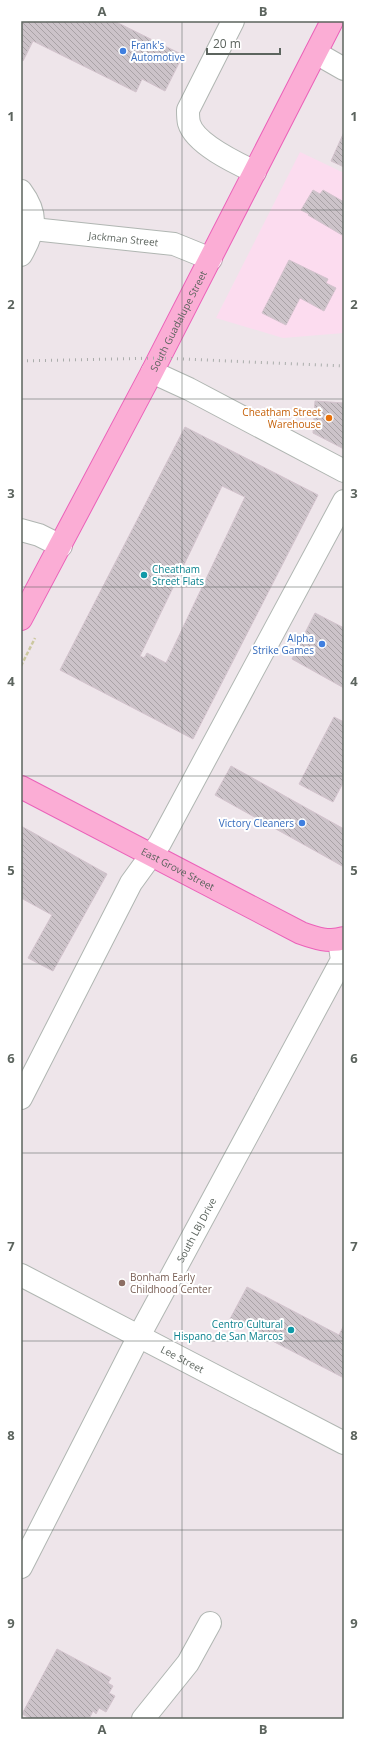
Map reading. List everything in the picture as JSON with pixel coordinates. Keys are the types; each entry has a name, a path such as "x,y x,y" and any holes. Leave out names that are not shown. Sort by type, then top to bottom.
{"main road":[{"name":"South Guadalupe Street","path":"21,620 211,259 332,21"},
{"name":"East Grove Street","path":"21,787 301,933 326,940 342,950"}],"street":[{"path":"233,21 188,110 189,123 196,134 220,154 255,172"},
{"path":"316,53 344,69"},
{"path":"21,191 32,210 34,229 21,255"},
{"name":"Jackman Street","path":"34,229 174,244 211,259"},
{"path":"152,372 189,388 344,471"},
{"path":"21,1098 131,883 160,843 344,501"},
{"path":"21,530 39,535 60,546"},
{"name":"South LBJ Drive","path":"21,1567 342,950"},
{"name":"Lee Street","path":"21,1275 344,1443"},
{"path":"143,1719 188,1663 210,1623"}],"shaded area":[{"path":"300,152 344,173 344,333 283,338 216,318"}],"building":[{"path":"21,21 114,21 183,55 165,91 142,79 136,92 33,41 23,61 21,60"},
{"path":"344,132 344,167 331,161"},
{"path":"313,190 320,194 323,190 344,202 344,231 342,235 301,210"},
{"path":"289,260 328,279 326,283 336,288 324,311 300,298 286,325 262,313"},
{"name":"Cheatham Street Warehouse","path":"315,401 344,403 344,449 313,433"},
{"name":"Cheatham Street Flats","path":"185,427 318,495 193,739 60,670","holes":["222,486 245,497 166,663 147,653 144,658 140,656"]},
{"name":"Alpha Strike Games","path":"315,613 344,628 344,688 292,659"},
{"path":"334,717 344,722 344,781 333,802 299,784"},
{"path":"231,766 344,829 344,867 215,795"},
{"path":"21,826 107,874 53,971 28,958 52,915 21,898"},
{"name":"Centro Cultural Hispano de San Marcos","path":"247,1287 339,1335 344,1325 344,1378 230,1319"},
{"path":"57,1649 111,1678 108,1683 113,1686 109,1693 115,1696 106,1712 99,1708 96,1714 93,1711 89,1719 32,1719 22,1714"}],"railway":[{"path":"21,361 159,358 344,366"}],"place":[{"name":"Frank's Automotive","path":"123,51"},
{"name":"Cheatham Street Warehouse","path":"329,418"},
{"name":"Cheatham Street Flats","path":"144,575"},
{"name":"Alpha Strike Games","path":"322,644"},
{"name":"Victory Cleaners","path":"302,823"},
{"name":"Bonham Early Childhood Center","path":"122,1283"},
{"name":"Centro Cultural Hispano de San Marcos","path":"291,1330"}]}
